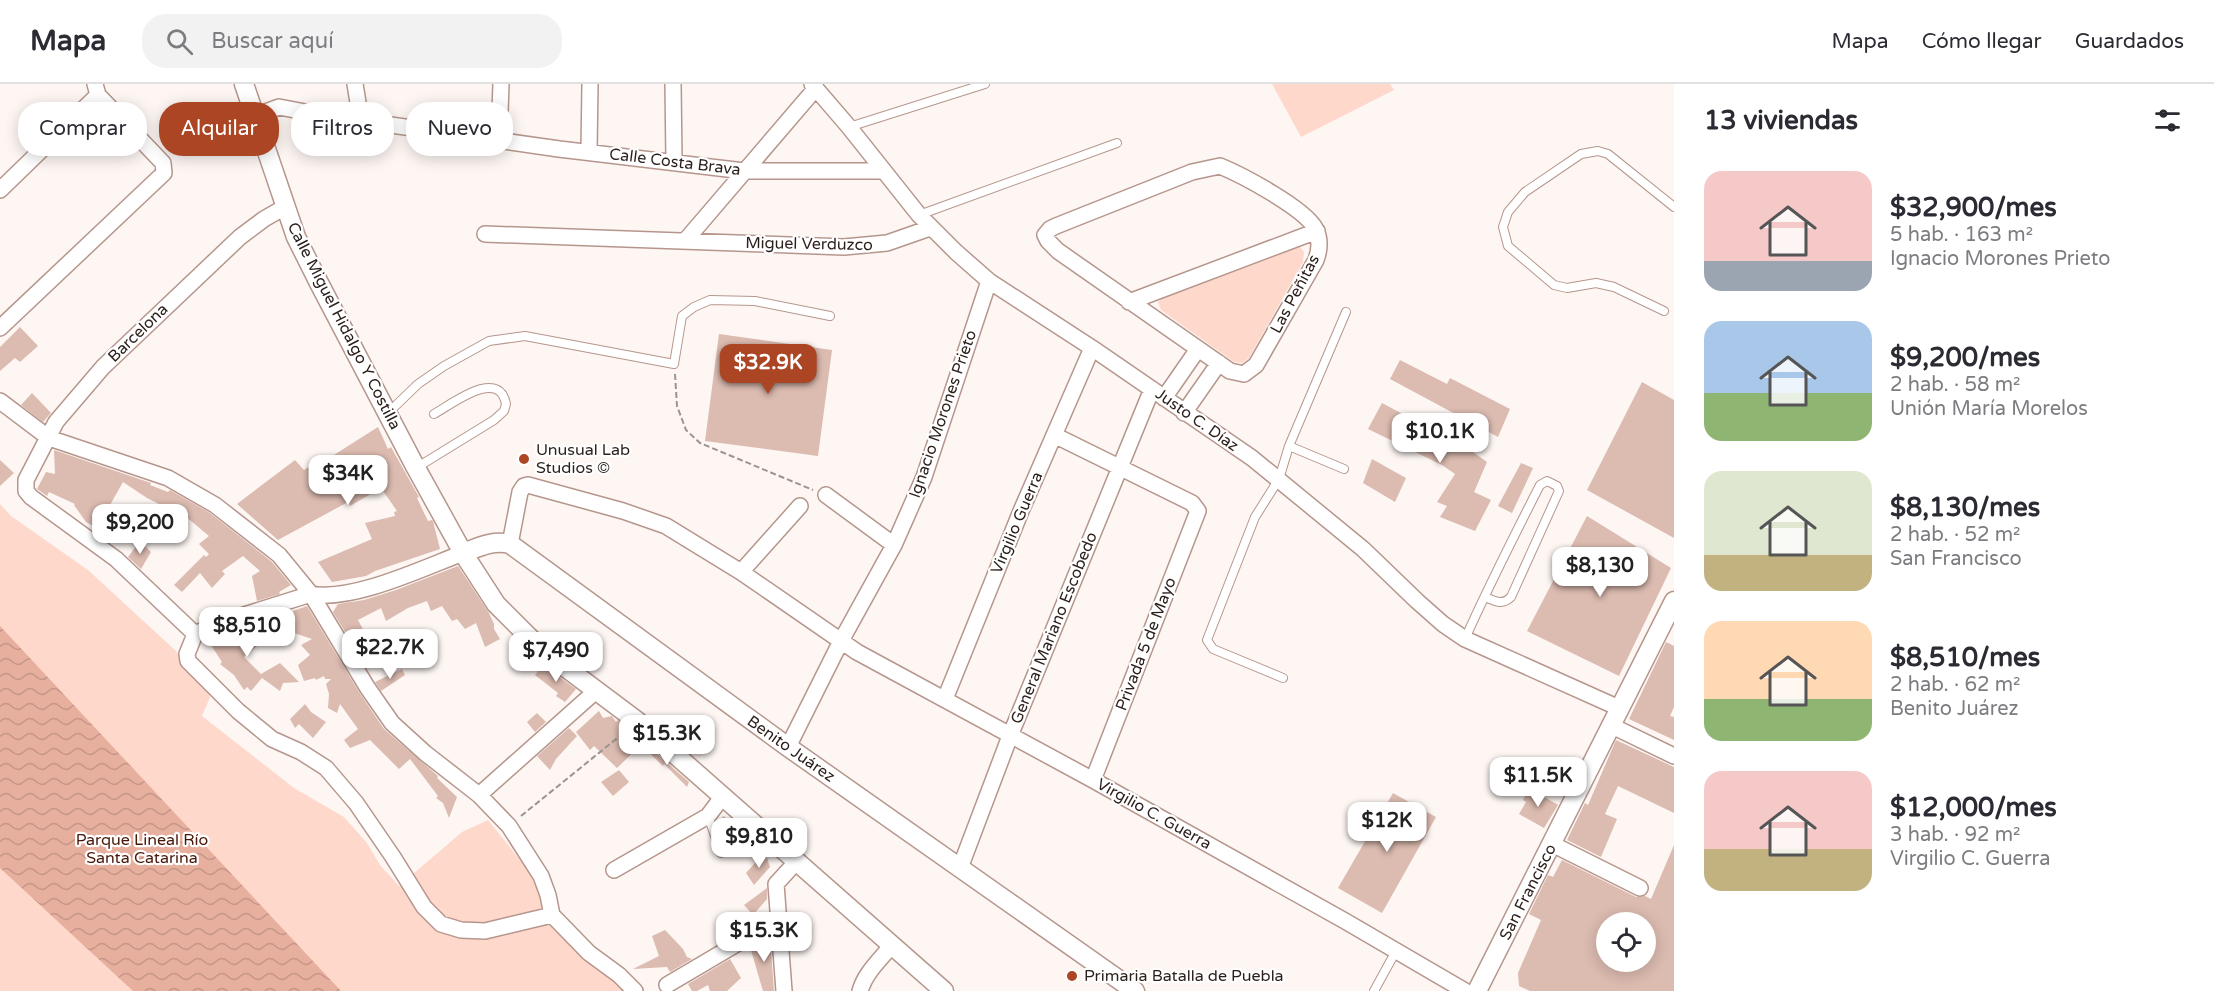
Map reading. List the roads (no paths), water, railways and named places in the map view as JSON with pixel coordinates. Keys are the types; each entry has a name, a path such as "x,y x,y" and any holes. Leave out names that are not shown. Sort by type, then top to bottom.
{"street":[{"name":"Calle Miguel Hidalgo Y Costilla","path":"244,84 250,102"},
{"path":"355,84 358,102"},
{"path":"500,102 501,84"},
{"path":"589,151 590,84"},
{"path":"673,84 674,161"},
{"path":"685,241 814,86"},
{"name":"Justo C. Díaz","path":"814,86 930,228 989,281 1158,393 1279,479 1363,549 1443,624 1465,639 1619,708"},
{"path":"0,190 96,89 164,163 165,168 161,178 0,328"},
{"name":"Calle Costa Brava","path":"513,142 744,171 883,171"},
{"name":"Calle Miguel Hidalgo Y Costilla","path":"268,156 296,237 319,283 416,468 463,553 496,604 541,649 637,722 944,991"},
{"name":"Las Peñitas","path":"1220,166 1267,191 1306,217 1317,231 1319,251 1316,260 1256,364 1244,374 1230,371 1130,302 1058,251 1048,242 1046,235 1056,226 1192,172 1220,166"},
{"name":"Barcelona","path":"195,634 116,559 31,497 25,488 28,475 56,422 103,367 240,237 285,207"},
{"name":"Miguel Verduzco","path":"485,234 866,246 887,243 930,228"},
{"path":"1130,302 1317,231"},
{"name":"Ignacio Morones Prieto","path":"788,747 841,641 894,545 924,477 989,281"},
{"name":"Virgilio Guerra","path":"945,699 1092,348"},
{"name":"General Mariano Escobedo","path":"960,868 1010,736 1120,467 1158,393 1198,349"},
{"path":"1184,412 1219,363"},
{"path":"0,401 49,438 168,478 215,505 279,555 311,594 367,687 392,723 425,753 479,795 509,826 541,876 552,915 588,953 620,975 634,991"},
{"path":"1054,435 1120,467"},
{"name":"Privada 5 de Mayo","path":"1092,780 1197,514 1197,508 1192,504 1120,467"},
{"path":"552,915 485,931 461,930 441,924 424,907 356,803 326,768 301,752 272,739 238,711 188,661 187,654 195,634 311,594 337,596 392,580 490,543 510,544 519,497 524,486 532,486 623,511 666,526 741,572 841,641"},
{"path":"826,495 894,545"},
{"path":"741,572 800,506"},
{"name":"Benito Juárez","path":"510,544 788,747 1135,991"},
{"name":"San Francisco","path":"1478,991 1674,601"},
{"name":"Virgilio C. Guerra","path":"841,641 1465,991"},
{"path":"479,795 597,690"},
{"path":"1610,725 1674,756"},
{"path":"614,870 708,816 723,796"},
{"path":"1552,844 1640,888"},
{"path":"784,991 776,884 797,861"},
{"path":"667,985 777,920"},
{"path":"860,991 869,972 892,945"}],"lane":[{"path":"849,127 985,84"},
{"path":"919,215 1117,143"},
{"path":"1664,311 1614,287 1596,283 1567,288 1554,285 1508,246 1503,227 1508,212 1525,192 1581,154 1598,151 1608,154 1674,207"},
{"path":"388,412 418,384 435,372 489,341 525,336 674,364 682,316 694,307 710,300 755,301 830,316"},
{"path":"1283,678 1213,649 1207,640 1256,517 1279,479 1288,446 1346,312"},
{"path":"416,468 500,416 506,404 505,398 494,387 484,387 434,414"},
{"path":"1288,446 1344,469"},
{"path":"1465,639 1485,597 1540,485 1547,481 1557,486 1559,491 1511,597 1507,602 1500,603 1485,597"},
{"path":"708,816 721,853"},
{"path":"1374,991 1396,951"}],"water":[{"path":"0,626 341,991 133,991 0,868"}],"place":[{"name":"Unusual Lab Studios ©","path":"524,459"},
{"name":"Primaria Batalla de Puebla","path":"1072,976"}],"park label":[{"name":"Parque Lineal Río Santa Catarina","path":"142,849"}]}
